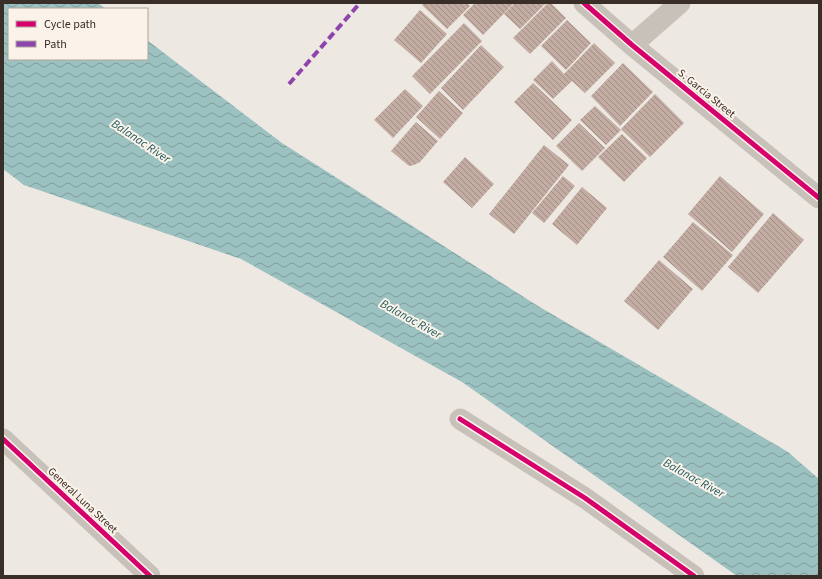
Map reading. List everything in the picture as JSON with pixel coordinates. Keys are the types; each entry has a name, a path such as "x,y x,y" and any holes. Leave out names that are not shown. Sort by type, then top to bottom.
{"street":[{"name":"S. Garcia Street","path":"584,3 819,198"},
{"path":"632,44 680,3"},
{"path":"460,419 585,498 694,576"},
{"name":"General Luna Street","path":"3,439 150,576"}],"water":[{"name":"Balanac River","path":"3,3 98,3 105,8 8,8 8,60 148,60 148,41 282,143 538,306 788,452 819,479 819,576 737,576 462,382 241,259 24,185 3,169"}],"building":[{"path":"424,3 467,3 470,6 447,29 422,5"},
{"path":"475,3 514,3 483,35 463,15"},
{"path":"515,3 546,3 520,29 504,14"},
{"path":"548,3 551,3 566,18 530,54 513,38"},
{"path":"420,10 447,34 421,63 394,40"},
{"path":"567,20 591,43 566,70 541,46"},
{"path":"464,23 482,41 430,94 412,76"},
{"path":"594,43 615,63 585,93 572,81 553,99 533,80 552,61 564,74"},
{"path":"481,45 504,67 463,110 441,88"},
{"path":"623,63 653,92 620,126 591,96"},
{"path":"533,83 572,120 553,140 514,102"},
{"path":"405,89 423,106 393,138 374,120"},
{"path":"439,91 463,113 440,139 416,117"},
{"path":"655,94 684,123 650,157 621,129"},
{"path":"595,106 621,130 606,145 580,120"},
{"path":"416,122 438,141 420,162 409,166 391,151"},
{"path":"579,123 605,148 582,171 556,146"},
{"path":"622,134 647,158 624,182 598,157"},
{"path":"544,145 569,165 514,234 489,214"},
{"path":"465,157 494,184 472,208 443,182"},
{"path":"563,176 575,186 544,223 532,213"},
{"path":"720,176 764,214 732,252 688,214"},
{"path":"582,187 607,208 577,245 552,224"},
{"path":"773,213 804,240 758,293 728,267"},
{"path":"693,222 733,255 702,291 663,257"},
{"path":"659,260 693,289 658,330 624,301"}],"marked path":[{"path":"289,84 360,3"}],"cycle path":[{"path":"584,3 632,45 819,198"},
{"path":"460,419 585,498 694,576"},
{"path":"3,439 150,576"}]}
